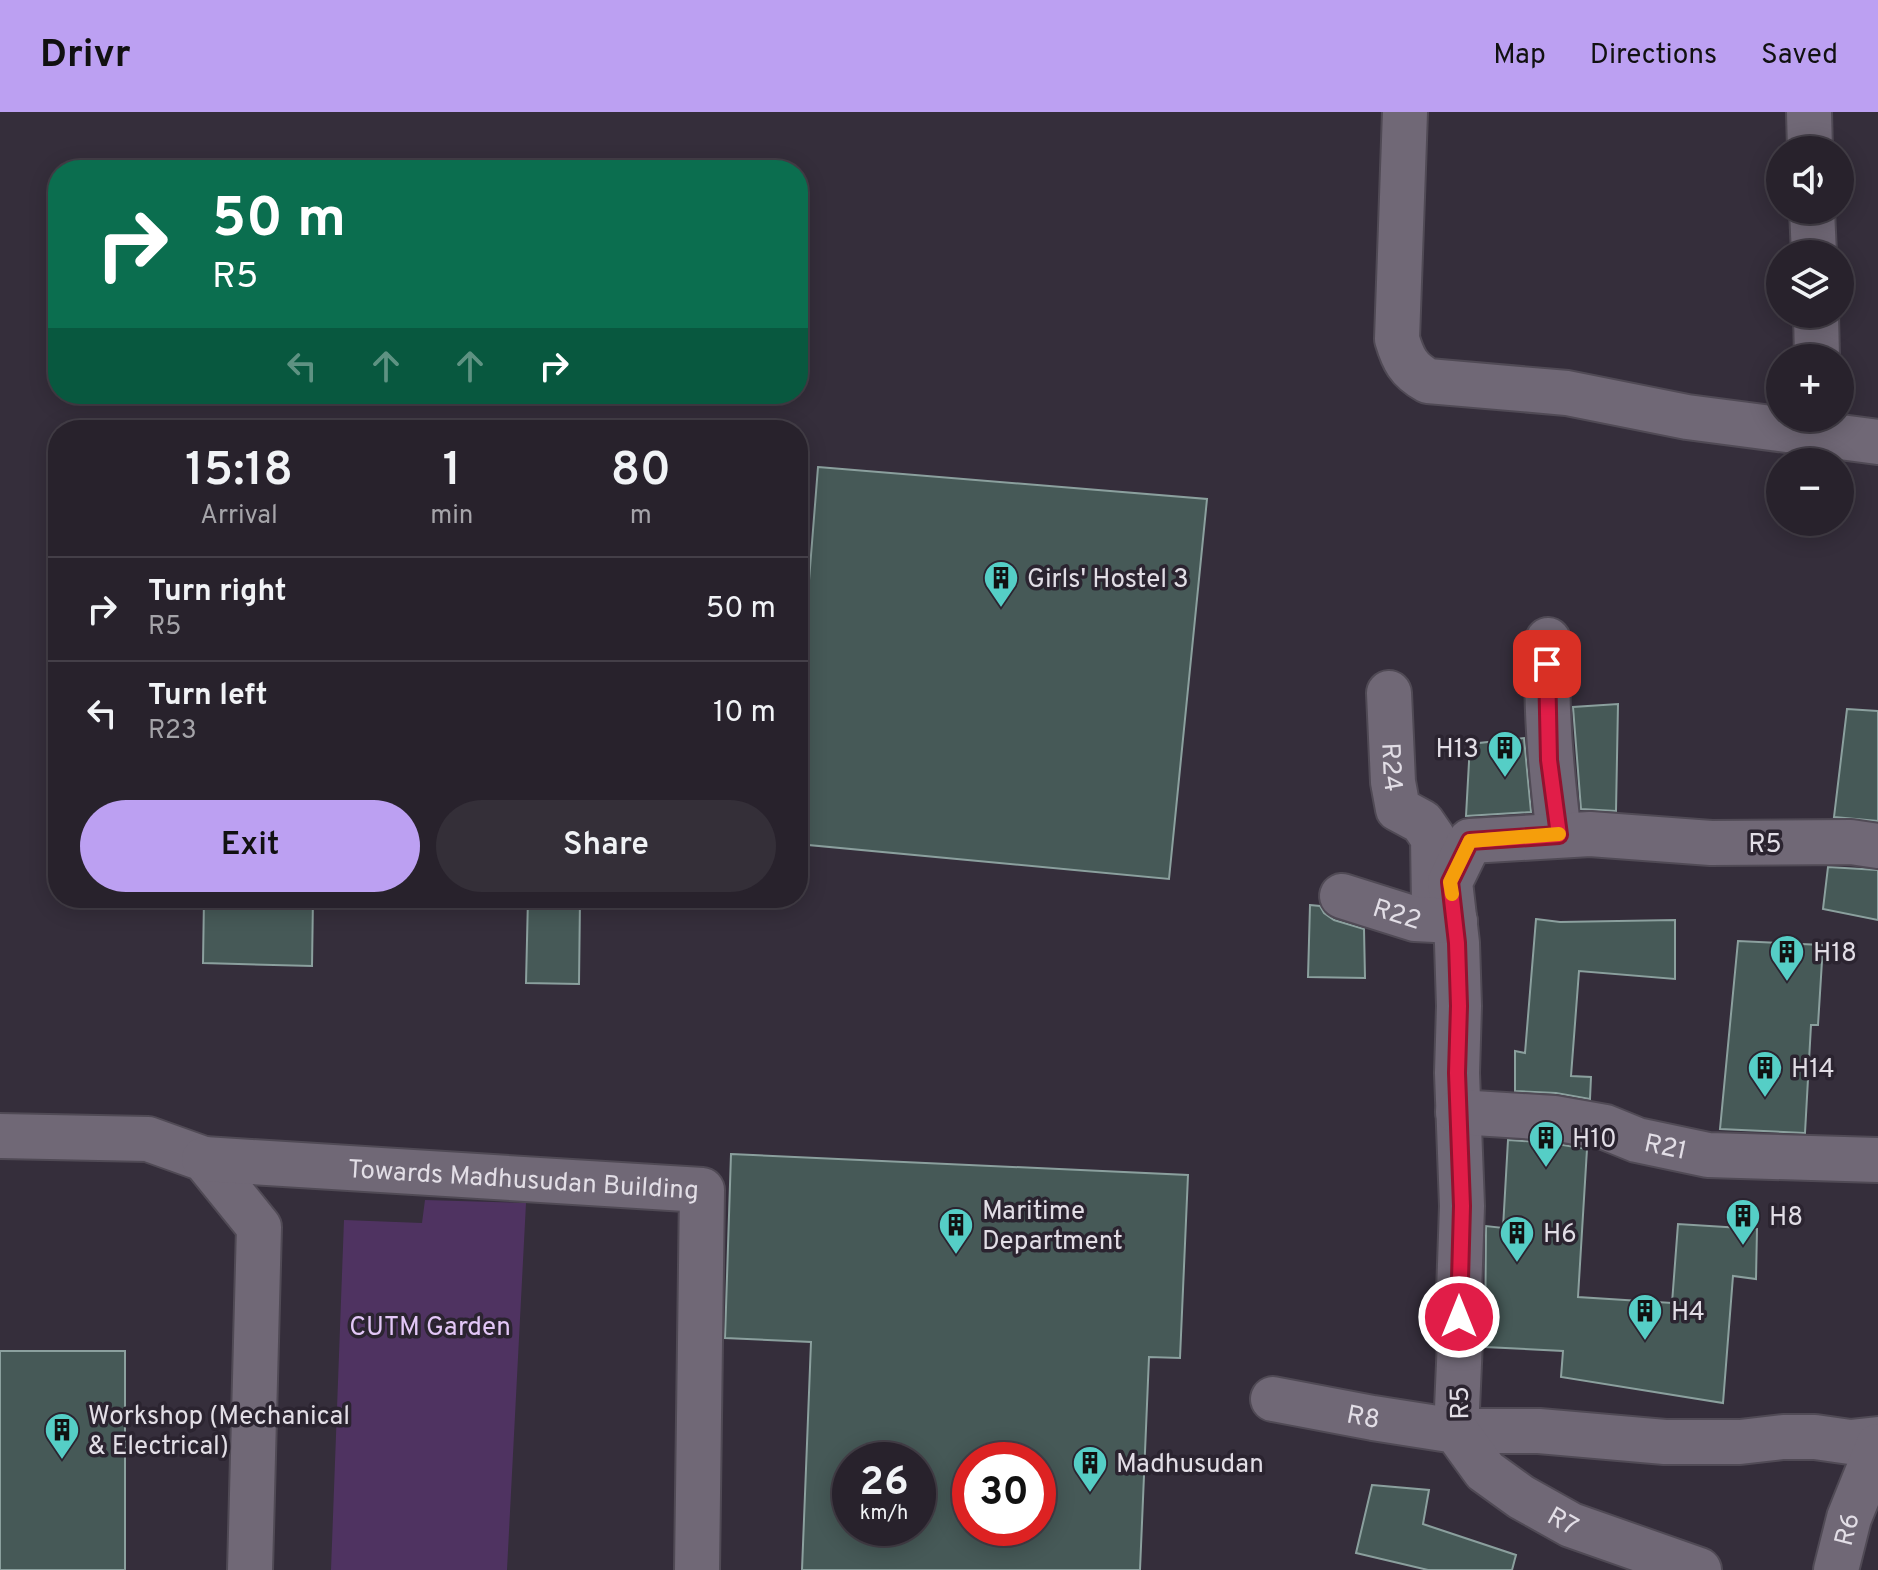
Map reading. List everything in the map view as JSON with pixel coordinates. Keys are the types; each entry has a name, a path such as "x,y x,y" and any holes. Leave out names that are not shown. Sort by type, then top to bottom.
{"street":[{"path":"1405,112 1397,339 1402,358 1413,373 1428,381 1567,393 1687,417 1766,422"},
{"path":"1809,112 1810,136"},
{"path":"1842,432 1878,442"},
{"path":"1548,640 1549,760 1559,835"},
{"name":"R24","path":"1389,693 1393,782 1398,809 1452,840"},
{"name":"R5","path":"1878,846 1851,842 1711,843 1590,834 1452,840 1444,921 1459,1006 1458,1112 1462,1206 1456,1431 1539,1431 1665,1442 1740,1442 1799,1437 1850,1442 1878,1439"},
{"name":"R22","path":"1342,896 1415,919 1444,921"},
{"name":"R21","path":"1458,1112 1554,1118 1605,1127 1637,1140 1708,1155 1878,1160"},
{"path":"0,1136 148,1139 204,1159 259,1227 250,1570"},
{"name":"Towards Madhusudan Building","path":"204,1159 702,1190 697,1570"},
{"name":"R8","path":"1273,1399 1456,1431"},
{"name":"R7","path":"1456,1431 1485,1471 1521,1497 1571,1525 1699,1570"},
{"name":"R6","path":"1836,1570 1849,1518 1878,1446"}],"green space":[{"name":"CUTM Garden","path":"425,1200 526,1203 507,1570 331,1570 344,1220 422,1223"}],"building":[{"name":"Girls' Hostel 3","path":"818,467 1207,499 1169,879 808,845 808,593"},
{"path":"1618,704 1616,811 1581,809 1573,707"},
{"path":"1847,709 1878,711 1878,821 1834,817"},
{"name":"H13","path":"1524,738 1531,812 1466,816 1470,744"},
{"path":"1828,867 1878,870 1878,920 1823,909"},
{"path":"1310,905 1320,906 1334,920 1364,929 1365,978 1308,977"},
{"path":"204,908 313,908 312,966 203,963"},
{"path":"528,908 580,908 579,984 526,983"},
{"path":"1536,919 1560,922 1675,920 1675,979 1579,971 1571,1076 1591,1077 1590,1099 1515,1091 1515,1051 1525,1053"},
{"path":"1738,941 1823,945 1818,1025 1811,1025 1805,1133 1720,1129"},
{"path":"1508,1140 1587,1149 1578,1297 1672,1303 1678,1224 1757,1229 1756,1279 1733,1276 1723,1403 1561,1377 1563,1351 1485,1347 1486,1226 1503,1228"},
{"name":"Maritime Department","path":"731,1154 1188,1175 1180,1358 1149,1357 1140,1570 802,1570 811,1342 725,1338"},
{"name":"Workshop (Mechanical & Electrical)","path":"0,1351 125,1351 125,1570 0,1570"},
{"path":"1372,1485 1429,1490 1423,1524 1516,1555 1512,1570 1428,1570 1356,1553"}],"slow traffic":[{"path":"1452,894 1450,882 1470,841 1559,834"}],"place":[{"name":"Girls' Hostel 3","path":"1001,609"},
{"name":"H13","path":"1505,779"},
{"name":"H18","path":"1787,983"},
{"name":"H14","path":"1765,1099"},
{"name":"H10","path":"1546,1169"},
{"name":"H8","path":"1743,1247"},
{"name":"Maritime Department","path":"956,1256"},
{"name":"H6","path":"1517,1264"},
{"name":"H4","path":"1645,1342"},
{"name":"Workshop (Mechanical & Electrical)","path":"62,1461"},
{"name":"Madhusudan","path":"1090,1494"}],"route":[{"path":"1459,1317 1462,1206 1457,1073 1459,1006 1457,943 1450,882 1470,841 1559,835 1549,760 1547,664"}]}
